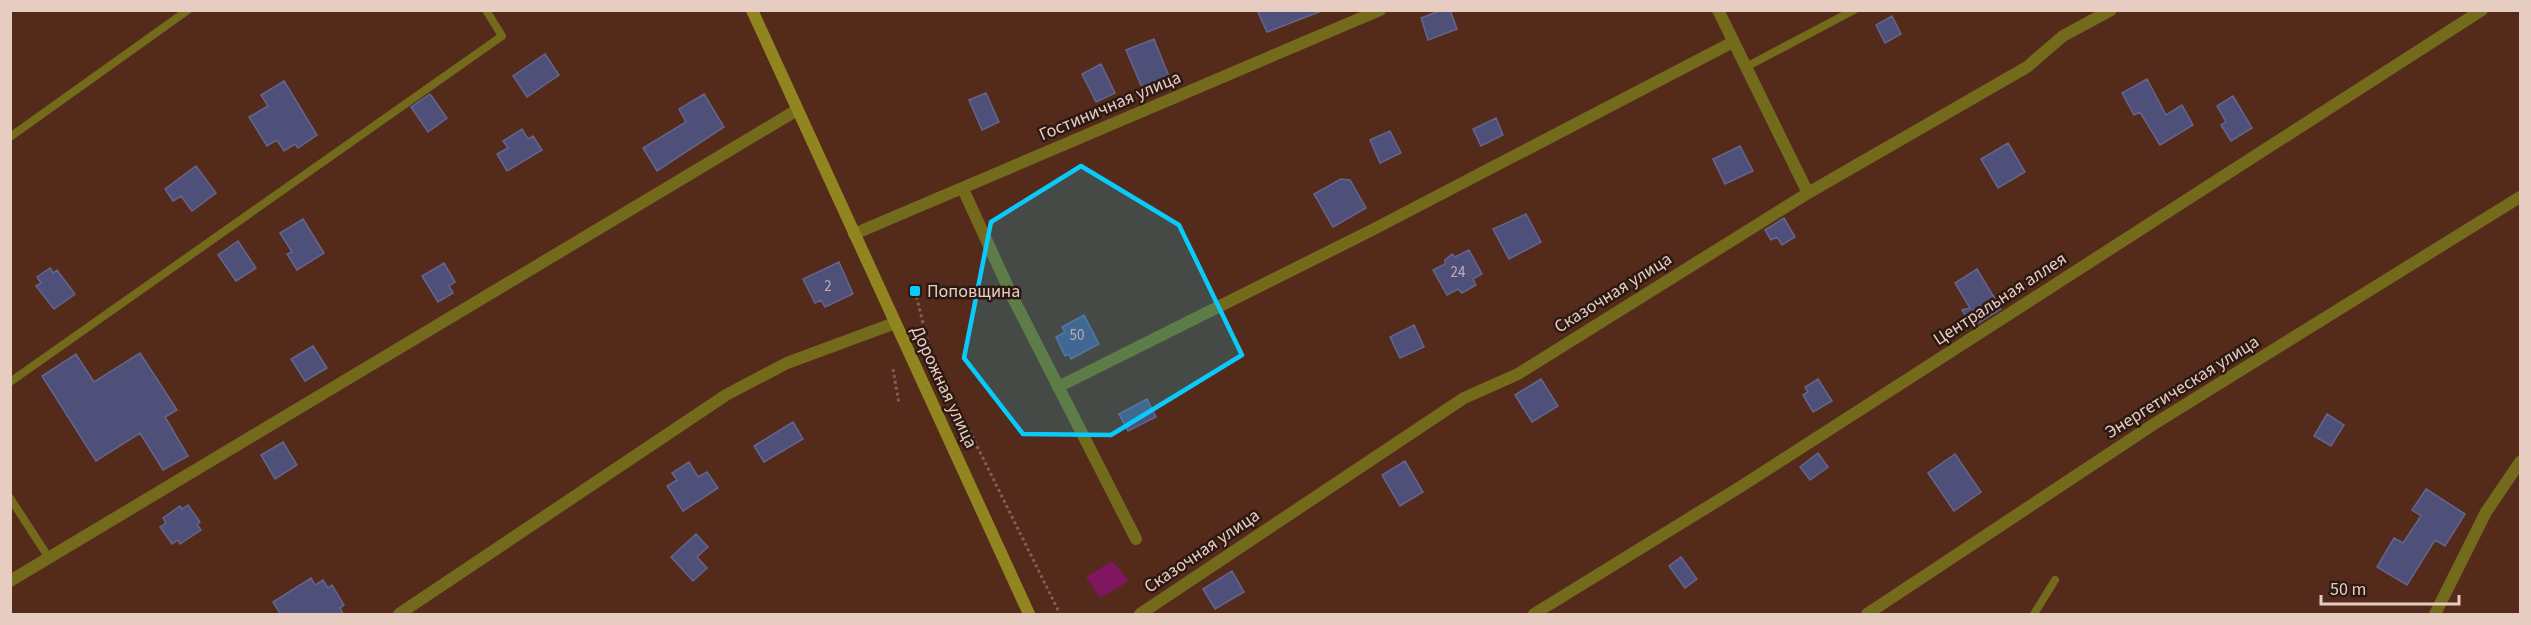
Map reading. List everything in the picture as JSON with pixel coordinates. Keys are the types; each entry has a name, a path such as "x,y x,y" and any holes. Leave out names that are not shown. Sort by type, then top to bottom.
{"main road":[{"name":"Дорожная улица","path":"752,10 1029,615"}],"street":[{"name":"Гостиничная улица","path":"854,234 1380,10"},
{"path":"1718,10 1809,192"},
{"name":"Сказочная улица","path":"1140,615 1464,398 1518,374 1809,192 2027,67 2063,36 2111,10"},
{"name":"Центральная аллея","path":"1534,615 1750,480 2482,10"},
{"path":"1058,387 1363,234 1733,42"},
{"path":"10,581 797,110"},
{"path":"963,189 1012,296 1136,539"},
{"name":"Энергетическая улица","path":"1867,615 2154,424 2520,197"},
{"path":"399,615 726,395 787,363 895,323"},
{"path":"2435,615 2486,512 2520,462"}],"lane":[{"path":"10,137 188,10"},
{"path":"10,382 502,36 486,10"},
{"path":"1746,67 1854,10"},
{"path":"10,498 49,558"},
{"path":"2034,615 2055,580"}],"path":[{"path":"915,291 930,351 1060,615"},
{"path":"893,369 899,405"}],"highlighted area":[{"path":"1081,166 1179,225 1242,355 1111,435 1023,434 964,358 991,222"}],"shaded area":[{"path":"1112,561 1129,581 1100,598 1086,577"}],"building":[{"path":"1257,10 1319,10 1319,12 1267,32"},
{"path":"1442,10 1450,10 1457,29 1428,40 1421,18"},
{"path":"1892,16 1901,34 1885,43 1876,25"},
{"path":"1154,39 1170,79 1143,90 1126,50"},
{"path":"545,54 559,75 527,97 513,76"},
{"path":"1101,64 1115,93 1096,102 1082,74"},
{"path":"2147,79 2166,115 2182,105 2193,125 2160,145 2140,112 2134,115 2122,93"},
{"path":"284,81 317,135 298,148 295,144 284,151 277,140 267,146 249,117 268,106 261,95"},
{"path":"986,93 999,122 982,130 969,100"},
{"path":"430,94 447,118 428,132 411,107"},
{"path":"704,94 724,127 657,171 643,148 686,122 679,109"},
{"path":"2233,96 2252,128 2231,141 2221,125 2226,122 2217,106"},
{"path":"1496,118 1503,135 1481,146 1473,129"},
{"path":"522,129 528,139 533,136 542,150 507,171 497,154 508,148 503,141"},
{"path":"1390,131 1401,153 1380,163 1370,140"},
{"path":"2008,143 2025,172 1998,188 1981,159"},
{"path":"1740,146 1753,171 1725,184 1713,159"},
{"path":"196,166 216,193 192,211 181,196 173,201 165,189"},
{"path":"1341,179 1350,180 1366,208 1333,227 1314,194"},
{"path":"1526,214 1541,242 1509,259 1493,229"},
{"path":"1784,218 1795,237 1782,245 1777,237 1771,240 1765,230"},
{"path":"303,219 324,253 297,270 287,254 292,252 280,233"},
{"path":"238,241 256,268 236,281 218,255"},
{"path":"1469,250 1482,274 1473,279 1476,285 1462,293 1458,289 1447,295 1433,270 1445,264 1445,260 1452,254 1455,257"},
{"path":"839,262 853,294 825,307 821,300 815,303 803,279"},
{"path":"444,263 455,282 449,286 453,293 438,302 422,276"},
{"path":"50,268 53,273 57,270 75,294 54,309 36,286 41,283 37,277"},
{"path":"1977,269 2001,309 1972,327 1962,310 1970,308 1955,283"},
{"path":"1084,315 1099,344 1071,359 1069,354 1065,356 1056,337 1065,332 1062,327"},
{"path":"1414,325 1424,347 1400,358 1390,337"},
{"path":"313,346 327,368 305,381 291,359"},
{"path":"140,353 177,410 165,417 188,456 163,470 140,433 96,461 42,376 76,354 94,382"},
{"path":"1541,379 1558,406 1532,422 1515,395"},
{"path":"1818,379 1832,401 1813,412 1803,395 1808,392 1805,387"},
{"path":"1147,399 1156,417 1128,431 1119,414"},
{"path":"2327,414 2344,425 2331,446 2314,436"},
{"path":"793,422 803,439 764,462 754,446"},
{"path":"283,442 297,465 275,479 261,455"},
{"path":"1818,453 1828,467 1810,480 1800,467"},
{"path":"1955,454 1981,492 1954,511 1928,473"},
{"path":"1405,461 1423,492 1400,506 1382,475"},
{"path":"689,462 698,477 707,472 718,488 683,511 667,486 677,480 672,473"},
{"path":"2426,489 2465,514 2445,546 2435,540 2407,585 2377,567 2394,538 2403,543 2421,516 2412,510"},
{"path":"188,505 200,522 197,524 201,530 180,544 178,540 172,544 160,527 166,523 163,518 180,506 182,509"},
{"path":"696,534 708,547 697,557 707,568 693,581 671,557"},
{"path":"1681,557 1697,579 1685,588 1669,566"},
{"path":"1232,571 1244,592 1215,609 1203,589"},
{"path":"311,578 315,585 323,580 328,588 332,585 344,605 340,608 344,615 281,615 273,602"}],"place":[{"name":"Поповщина","path":"915,291"}]}
